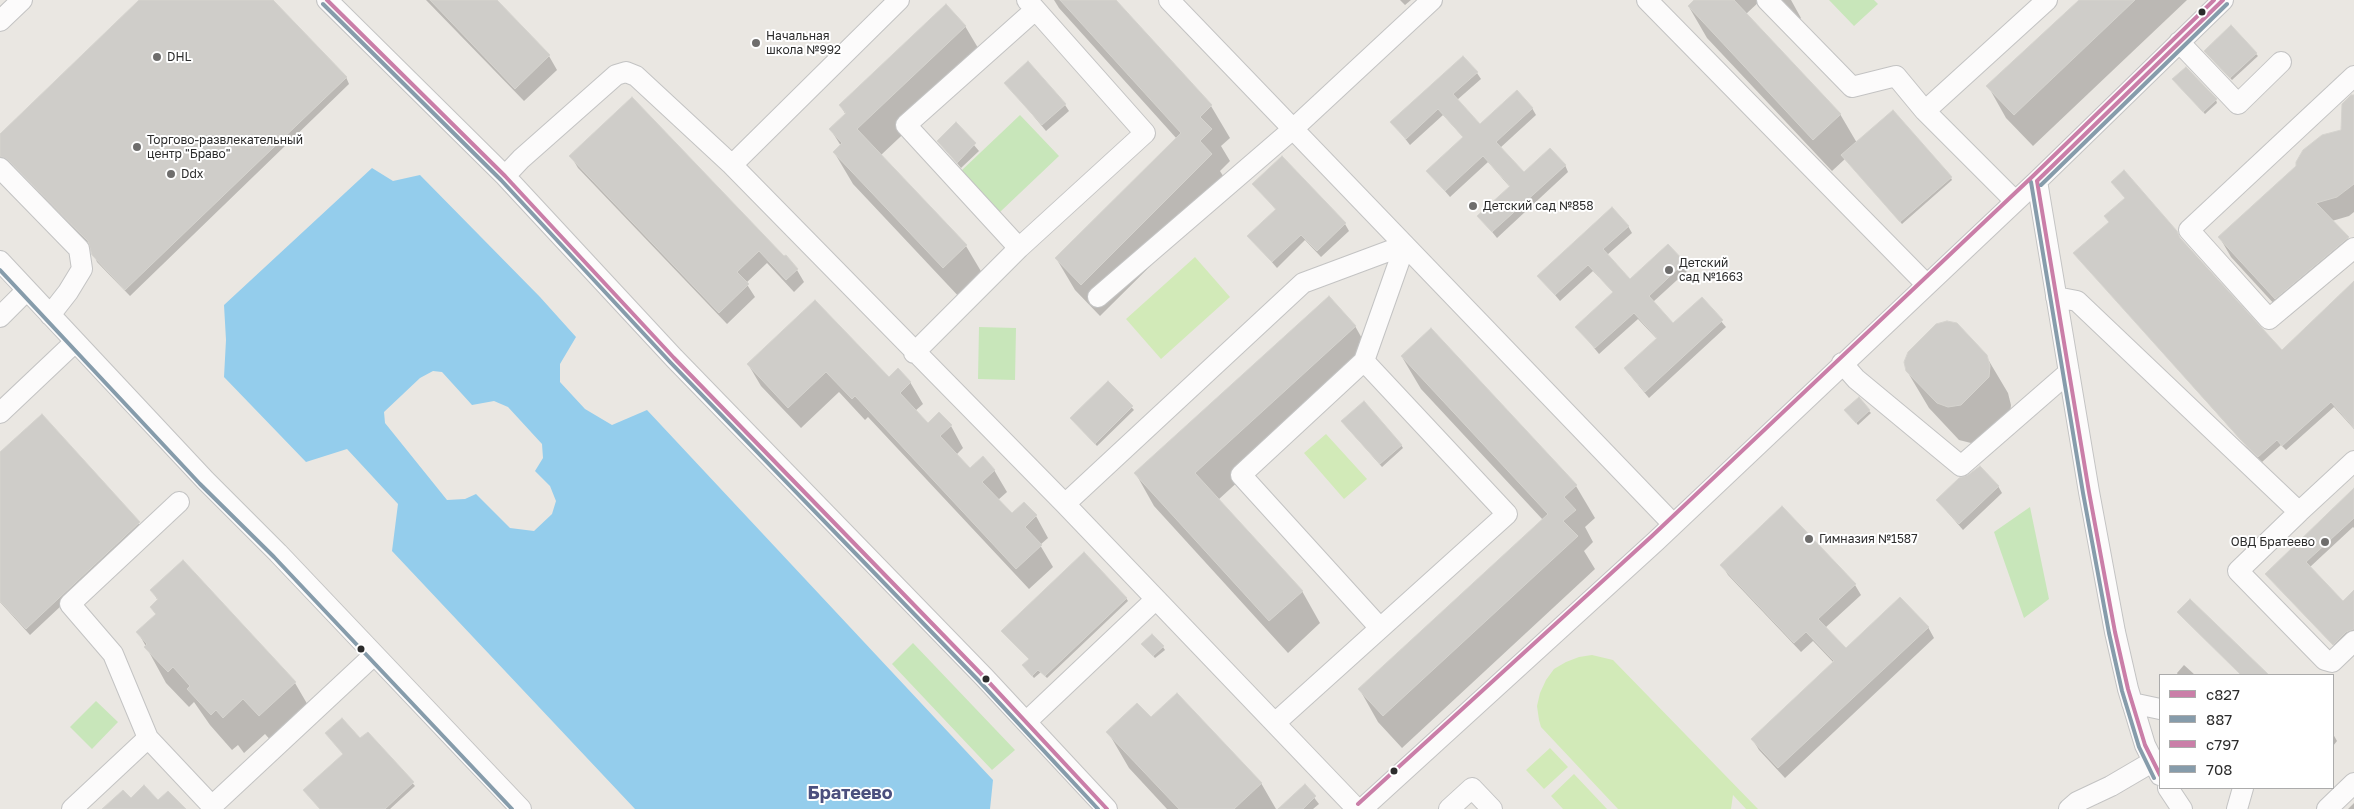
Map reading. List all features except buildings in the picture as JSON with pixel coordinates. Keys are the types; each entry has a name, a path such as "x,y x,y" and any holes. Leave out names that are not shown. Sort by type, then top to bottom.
{"street":[{"path":"0,20 22,0"},
{"path":"328,0 505,176 674,358 1026,722 1107,809"},
{"path":"732,165 898,0"},
{"path":"1169,0 1673,524"},
{"path":"1098,297 1294,129 1432,0"},
{"path":"1647,0 1926,284"},
{"path":"1767,0 1852,87 1896,76 1924,111 2015,201"},
{"path":"1924,111 2047,0"},
{"path":"1362,809 1673,524 2037,181 2223,0"},
{"path":"914,353 1019,248 1145,134 1031,5 906,124 1019,248"},
{"path":"2180,42 2238,104 2282,62"},
{"path":"505,176 521,158 616,74 626,72 636,76 732,165 914,353 1065,504 1357,809"},
{"path":"2354,76 2186,226 2269,319 2354,248"},
{"path":"0,168 79,249 82,269 68,292 50,315"},
{"path":"2037,181 2110,604 2132,704 2156,769 2076,802 2069,809"},
{"path":"1380,628 1241,474 1364,360 1405,245"},
{"path":"1065,504 1303,283 1405,245"},
{"path":"0,261 74,343 521,809"},
{"path":"0,317 27,290"},
{"path":"2056,297 2077,301 2299,512"},
{"path":"0,413 74,343"},
{"path":"1275,723 1506,514 1364,360"},
{"path":"1842,363 1856,378 1961,466 2069,372"},
{"path":"2354,461 2238,571 2325,660 2332,662 2354,641"},
{"path":"179,502 70,604 113,654 148,738 214,807 374,655"},
{"path":"1026,722 1156,600"},
{"path":"2132,704 2159,710"},
{"path":"72,809 148,738"},
{"path":"2327,809 2354,783"},
{"path":"1449,809 1472,788 1492,809"},
{"path":"2169,789 2182,809"},
{"path":"2237,809 2243,789"}],"green space":[{"path":"1829,0 1874,0 1878,4 1854,26"},
{"path":"1020,115 1059,156 1000,212 961,171"},
{"path":"1195,257 1230,297 1161,359 1126,319"},
{"path":"979,327 1016,328 1015,380 978,379"},
{"path":"1326,434 1367,479 1344,499 1304,453"},
{"path":"2030,507 2049,599 2024,618 1994,532"},
{"path":"913,643 1015,750 992,770 892,664"},
{"path":"1592,655 1613,660 1758,809 1746,809 1733,795 1731,809 1618,809 1541,727 1539,720 1537,706 1540,693 1554,669 1579,657"},
{"path":"96,701 118,722 92,749 70,727"},
{"path":"1550,748 1568,767 1544,789 1526,770"},
{"path":"1574,774 1607,809 1563,809 1551,796"}],"water":[{"path":"372,168 393,181 420,175 540,297 576,337 560,364 560,382 585,409 612,425 647,410 993,780 990,809 635,809 392,551 398,504 347,449 306,462 224,377 226,340 224,305","holes":["433,371 442,372 472,405 494,401 508,407 542,444 543,458 535,471 550,486 556,501 552,514 534,531 510,528 476,494 465,499 447,500 385,423 384,412 420,378"]}],"transit line":[{"name":"с827","path":"327,0 505,176 674,358 984,677 1107,809"},
{"name":"с797","path":"1358,804 1652,536 2033,176 2214,0"},
{"name":"с827","path":"2037,181 2223,0"},
{"name":"708","path":"323,4 501,180 670,362 979,681 1098,809"},
{"name":"887","path":"2041,185 2227,4"},
{"name":"с827","path":"2037,181 2089,492 2115,632 2128,689 2145,745 2159,773"},
{"name":"887","path":"2031,182 2083,493 2109,633 2122,691 2139,747 2154,778"},
{"name":"887","path":"0,270 200,484 274,557 512,809"}],"place":[{"name":"Начальная школа №992","path":"756,43"},
{"name":"DHL","path":"157,57"},
{"name":"Торгово-развлекательный центр \"Браво\"","path":"137,147"},
{"name":"Ddx","path":"171,174"},
{"name":"Детский сад №858","path":"1473,206"},
{"name":"Детский сад №1663","path":"1669,270"},
{"name":"Гимназия №1587","path":"1809,539"},
{"name":"ОВД Братеево","path":"2325,542"}],"district":[{"name":"Братеево","path":"850,793"}]}
